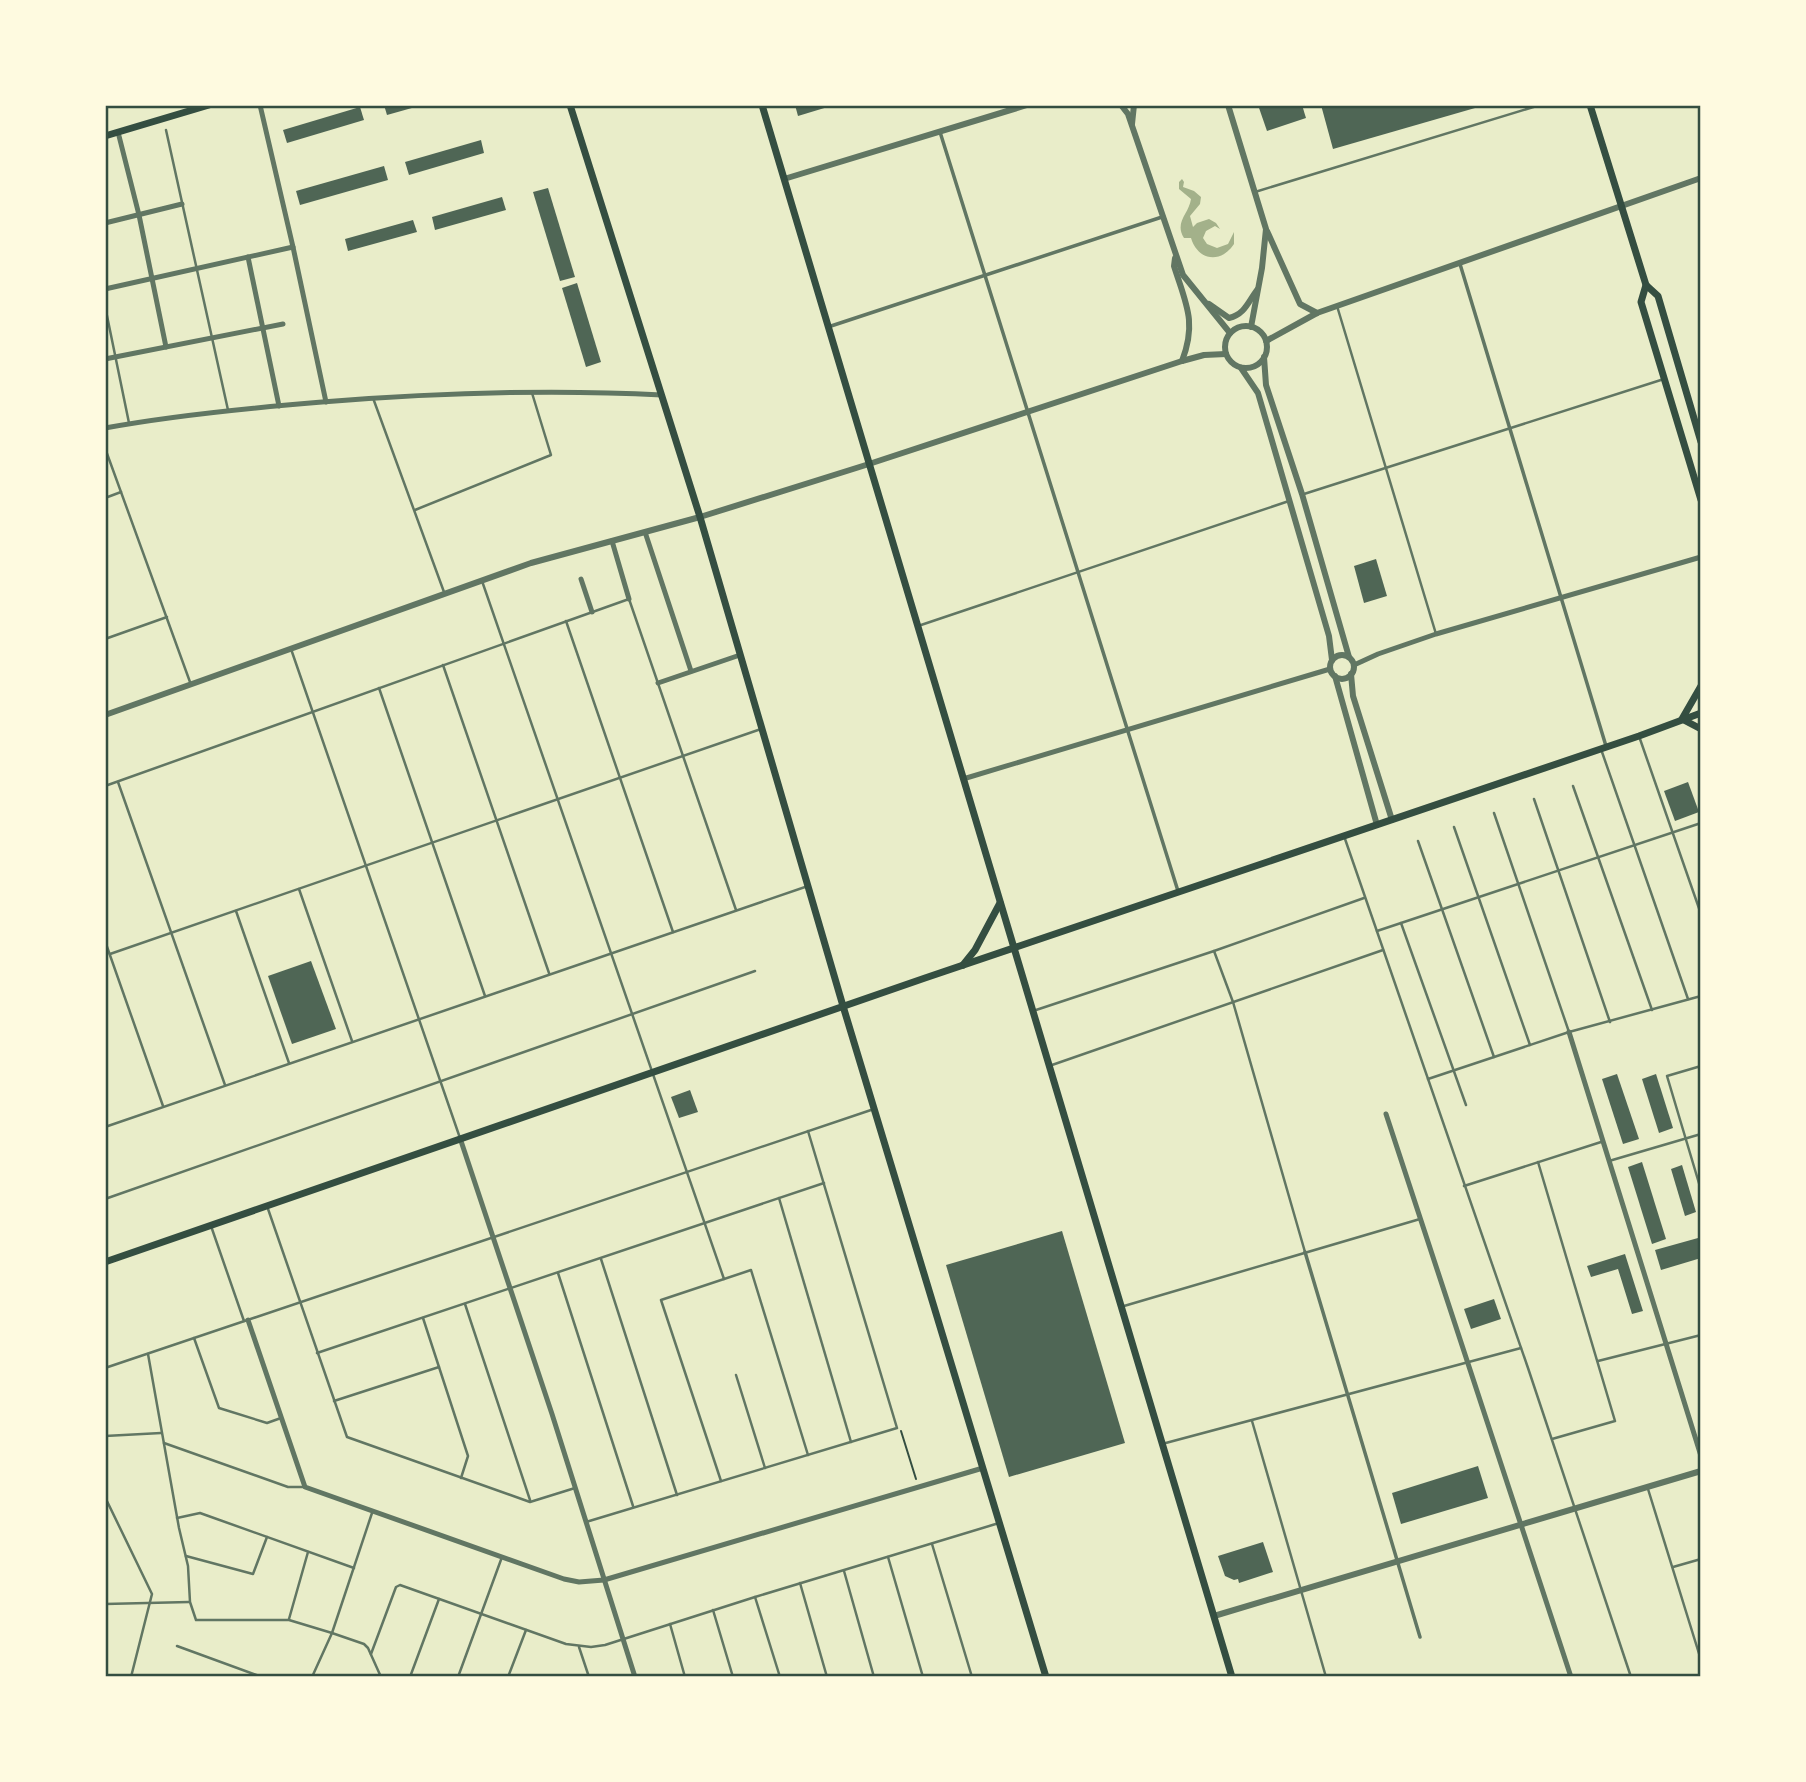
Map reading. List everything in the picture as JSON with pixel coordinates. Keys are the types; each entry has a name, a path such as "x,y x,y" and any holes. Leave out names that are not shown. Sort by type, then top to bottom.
{"main road":[{"path":"105,136 209,105"},
{"path":"570,105 701,517 843,1006 1046,1677"},
{"path":"762,105 1232,1677"},
{"path":"1590,105 1646,285 1658,296 1701,442"},
{"path":"1646,285 1641,302 1701,500"},
{"path":"1682,719 1701,686"},
{"path":"105,1262 1013,947 1701,713"},
{"path":"1682,719 1701,729"},
{"path":"963,965 975,950 1000,903"}],"street":[{"path":"260,105 326,402"},
{"path":"784,179 1027,105"},
{"path":"1121,105 1132,126 1183,275 1230,333"},
{"path":"1132,126 1134,105"},
{"path":"1227,107 1266,229 1300,304 1317,313"},
{"path":"118,132 139,215 166,347"},
{"path":"940,132 1179,892"},
{"path":"1266,341 1317,313 1701,178"},
{"path":"105,223 183,204"},
{"path":"828,327 1162,217"},
{"path":"1251,327 1266,229"},
{"path":"105,289 293,247"},
{"path":"1175,256 1174,266 1191,320 1189,344 1182,361"},
{"path":"248,257 279,406"},
{"path":"1459,262 1562,598 1604,748"},
{"path":"1204,302 1229,318 1242,313 1258,289"},
{"path":"105,359 282,324"},
{"path":"1354,665 1349,657 1302,494 1266,385 1266,341 1260,332 1251,327 1240,327 1230,333 1225,343 1226,354 1231,363 1241,368 1258,393 1329,636 1332,660 1330,668 1335,676 1377,825"},
{"path":"105,715 531,563 701,517 1182,361 1204,355 1226,354"},
{"path":"1241,368 1257,365 1264,357"},
{"path":"105,428 279,406 373,398 532,393 662,395"},
{"path":"645,532 691,671"},
{"path":"612,541 629,599"},
{"path":"1392,820 1353,696 1351,674 1354,665 1436,634 1701,556"},
{"path":"580,579 592,612"},
{"path":"659,683 740,655"},
{"path":"1332,660 1340,655 1349,657"},
{"path":"963,779 1330,668"},
{"path":"1335,676 1344,679 1351,674"},
{"path":"1569,1032 1701,1456"},
{"path":"1386,1114 1571,1677"},
{"path":"460,1138 635,1677"},
{"path":"1305,1252 1420,1637"},
{"path":"246,1321 305,1487 579,1582 604,1580 984,1468"},
{"path":"1213,1616 1701,1471"}],"lane":[{"path":"1254,192 1540,105"},
{"path":"166,130 228,412"},
{"path":"105,306 130,424"},
{"path":"1337,306 1436,634"},
{"path":"1302,494 1664,379"},
{"path":"415,510 551,456 532,393"},
{"path":"373,398 445,594"},
{"path":"105,448 191,685"},
{"path":"105,498 121,492"},
{"path":"918,626 1289,501"},
{"path":"482,581 724,1279"},
{"path":"105,786 629,599 736,910"},
{"path":"105,639 167,617"},
{"path":"566,621 673,932"},
{"path":"291,649 460,1138"},
{"path":"443,666 550,974"},
{"path":"379,688 485,996"},
{"path":"110,954 761,729"},
{"path":"1639,736 1701,914"},
{"path":"1604,748 1688,999"},
{"path":"118,782 225,1085"},
{"path":"1573,786 1652,1010"},
{"path":"1534,799 1610,1022"},
{"path":"1494,813 1569,1032"},
{"path":"1377,931 1701,823"},
{"path":"1454,827 1530,1045"},
{"path":"1344,836 1521,1348 1631,1677"},
{"path":"1418,841 1494,1057"},
{"path":"105,1127 808,886"},
{"path":"299,889 352,1042"},
{"path":"1032,1011 1365,898"},
{"path":"236,911 289,1063"},
{"path":"1401,923 1466,1105"},
{"path":"105,941 163,1107"},
{"path":"1049,1066 1383,950"},
{"path":"1214,951 1233,1002 1305,1252"},
{"path":"105,1199 755,971"},
{"path":"1428,1079 1569,1032 1701,996"},
{"path":"1701,1066 1667,1076 1701,1190"},
{"path":"105,1368 874,1109"},
{"path":"586,1522 897,1429 808,1131"},
{"path":"1609,1161 1701,1134"},
{"path":"1464,1185 1603,1141"},
{"path":"1538,1162 1615,1421 1552,1440"},
{"path":"317,1353 824,1183"},
{"path":"779,1199 851,1442"},
{"path":"267,1206 345,1434 350,1439 530,1502 575,1488"},
{"path":"1121,1307 1420,1219"},
{"path":"211,1226 246,1321"},
{"path":"601,1259 677,1495"},
{"path":"721,1482 661,1300 751,1270 808,1455"},
{"path":"558,1273 634,1508"},
{"path":"465,1304 530,1502"},
{"path":"423,1318 468,1456 461,1478"},
{"path":"1598,1361 1701,1335"},
{"path":"194,1338 219,1408 267,1423 281,1418"},
{"path":"1162,1444 1521,1348"},
{"path":"148,1354 186,1556 190,1602 196,1620 289,1620 332,1633 364,1644 381,1677"},
{"path":"334,1401 439,1367"},
{"path":"736,1375 765,1468"},
{"path":"1252,1421 1326,1677"},
{"path":"105,1437 162,1433"},
{"path":"164,1443 288,1487 305,1487"},
{"path":"1647,1486 1701,1660"},
{"path":"105,1497 152,1594 131,1677"},
{"path":"312,1677 332,1633 373,1511"},
{"path":"177,1518 200,1513 354,1569"},
{"path":"371,1654 396,1587 400,1585 579,1647 605,1645 999,1523"},
{"path":"186,1556 253,1574 268,1537"},
{"path":"932,1544 972,1677"},
{"path":"289,1620 308,1552"},
{"path":"458,1677 502,1557"},
{"path":"888,1557 923,1677"},
{"path":"1673,1567 1701,1559"},
{"path":"844,1571 874,1677"},
{"path":"800,1584 827,1677"},
{"path":"755,1597 780,1677"},
{"path":"410,1677 439,1599"},
{"path":"105,1604 190,1602"},
{"path":"713,1610 733,1677"},
{"path":"670,1624 685,1677"},
{"path":"508,1677 526,1630"},
{"path":"177,1646 262,1677"},
{"path":"579,1647 589,1677"}],"path":[{"path":"897,1429 901,1431 919,1487"}],"shaded area":[{"path":"1182,179 1183,187 1201,197 1200,204 1190,216 1193,227 1209,219 1220,229 1215,226 1206,231 1203,238 1207,244 1217,248 1228,244 1234,232 1234,244 1223,255 1204,255 1194,246 1191,238 1184,238 1181,223 1191,199 1179,189"}],"building":[{"path":"384,105 419,105 419,106 387,115"},
{"path":"795,105 831,105 831,106 798,116"},
{"path":"1258,105 1302,105 1306,118 1267,131"},
{"path":"1321,105 1482,105 1482,106 1333,149"},
{"path":"360,107 364,120 287,143 283,130"},
{"path":"481,140 484,153 409,175 405,162"},
{"path":"384,166 388,180 300,205 296,191"},
{"path":"548,188 575,277 560,281 533,192"},
{"path":"502,197 506,210 435,230 432,217"},
{"path":"413,220 417,232 348,251 345,239"},
{"path":"577,283 601,362 586,367 562,288"},
{"path":"1376,559 1387,596 1364,603 1354,566"},
{"path":"1688,782 1699,812 1675,821 1664,791"},
{"path":"311,961 336,1029 292,1044 268,976"},
{"path":"1617,1074 1639,1139 1623,1144 1602,1079"},
{"path":"1656,1074 1673,1128 1659,1133 1642,1079"},
{"path":"690,1090 698,1112 679,1118 671,1097"},
{"path":"1642,1162 1666,1239 1652,1244 1628,1167"},
{"path":"1682,1165 1696,1212 1685,1216 1671,1169"},
{"path":"1062,1231 1125,1443 1009,1477 946,1265"},
{"path":"1698,1238 1701,1258 1661,1270 1655,1250"},
{"path":"1625,1254 1643,1311 1632,1314 1618,1269 1591,1277 1587,1266"},
{"path":"1494,1299 1501,1319 1471,1329 1464,1309"},
{"path":"1478,1466 1488,1498 1401,1524 1392,1493"},
{"path":"1263,1542 1273,1572 1239,1583 1238,1579 1225,1576 1218,1556"}]}
